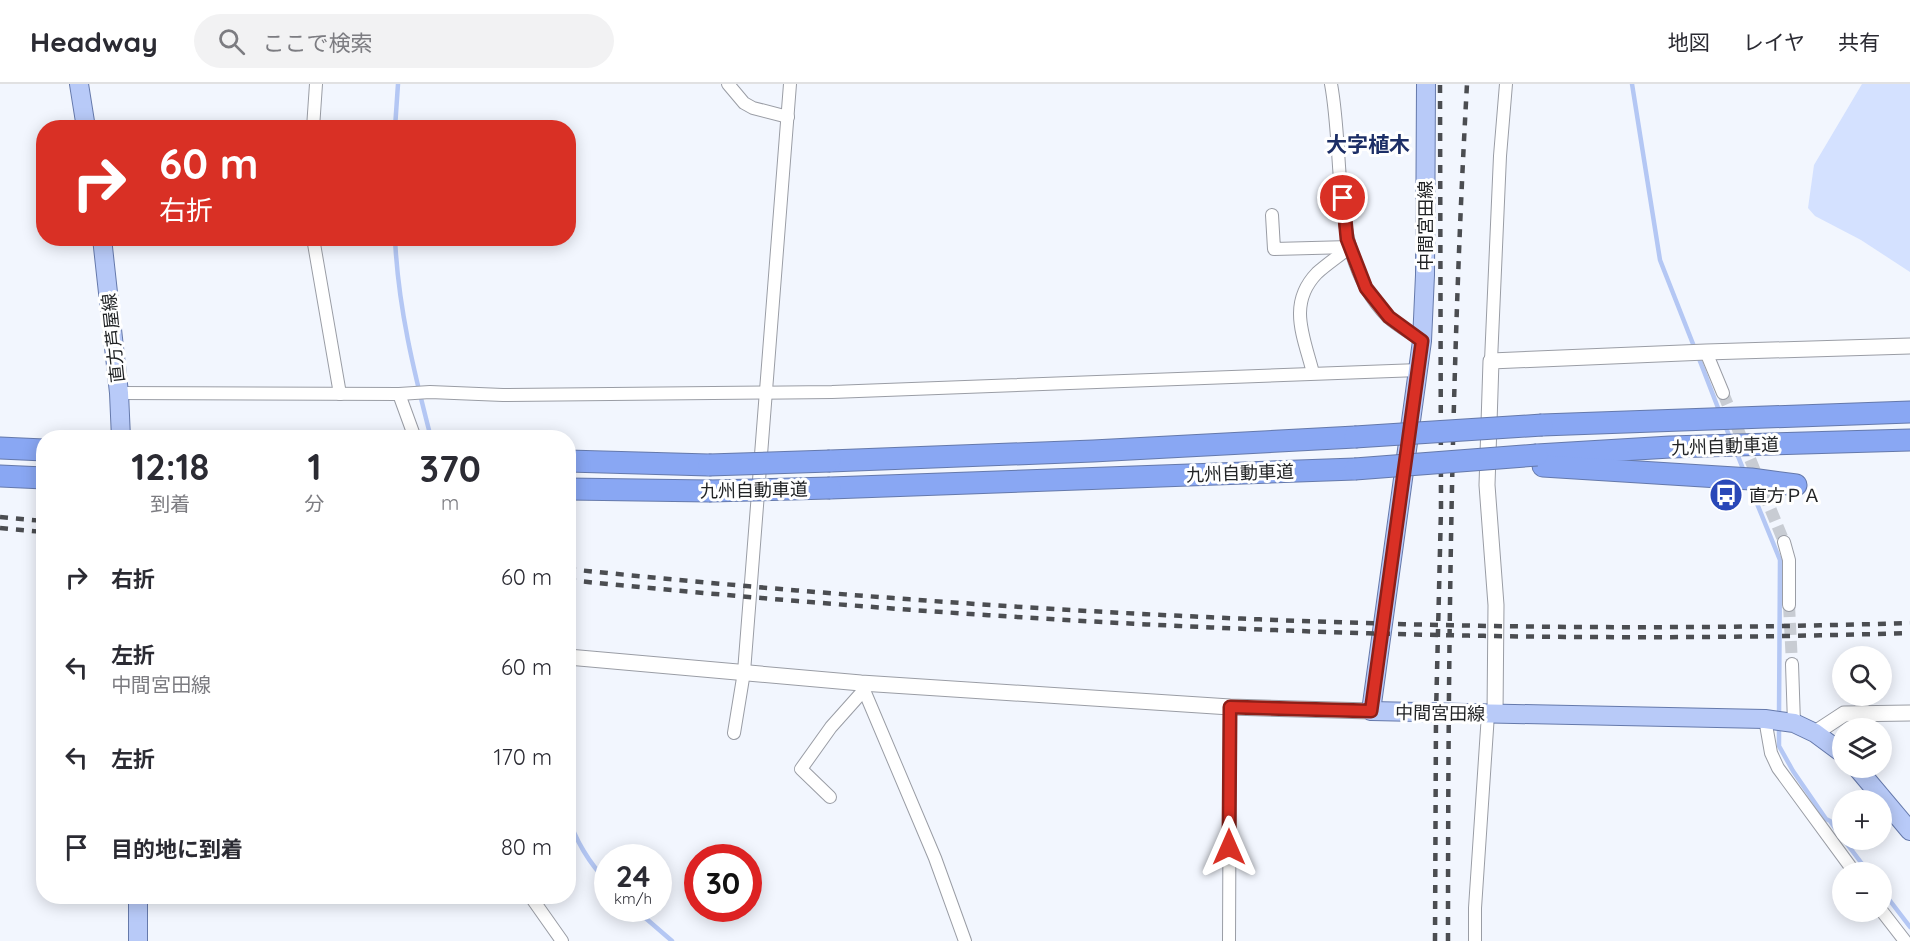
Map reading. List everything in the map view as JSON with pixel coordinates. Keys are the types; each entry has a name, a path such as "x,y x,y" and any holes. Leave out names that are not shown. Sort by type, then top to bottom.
{"highway":[{"name":"九州自動車道","path":"576,461 708,465 830,461 1093,451 1542,425 1910,412"},
{"name":"九州自動車道","path":"576,489 709,491 830,488 1355,469 1469,461 1538,460 1670,447 1910,440"},
{"path":"0,448 36,450"},
{"path":"1538,460 1796,485"},
{"path":"0,476 36,478"}],"main road":[{"path":"79,84 85,120"},
{"name":"中間宮田線","path":"1426,84 1425,275 1422,341 1371,711 1764,718 1794,723 1815,733 1832,746"},
{"name":"直方芦屋線","path":"103,246 119,393 121,430"},
{"path":"1865,778 1910,831"},
{"path":"138,904 138,941"}],"street":[{"path":"314,120 316,84"},
{"path":"728,84 744,103 753,108 788,117"},
{"path":"734,733 744,672 790,84"},
{"path":"1331,84 1347,239 1350,248 1366,288 1389,317 1422,341"},
{"path":"1474,941 1492,714 1496,605 1487,485 1500,156 1506,84"},
{"path":"1272,215 1274,249 1350,248"},
{"path":"314,246 340,394"},
{"path":"1313,373 1300,325 1299,307 1304,291 1318,273 1350,248"},
{"path":"1491,361 1910,346"},
{"path":"1706,352 1723,393"},
{"path":"119,393 430,392 503,395 767,393 1419,370"},
{"path":"403,393 413,430"},
{"path":"1784,542 1789,560 1789,605"},
{"path":"576,658 744,672 863,687 1230,707 1371,711"},
{"path":"1792,664 1794,723"},
{"path":"830,797 801,769 863,687"},
{"path":"863,687 935,858 965,941"},
{"path":"1229,941 1230,707"},
{"path":"1815,733 1844,714 1910,713"},
{"path":"1764,718 1771,753 1778,768 1847,862"},
{"path":"536,904 562,941"},
{"path":"1890,922 1905,941"}],"shaded area":[{"path":"1862,84 1910,84 1910,272 1861,240 1815,216 1808,208 1814,165"}],"waterway":[{"path":"396,120 398,84"},
{"path":"1632,84 1660,260 1695,349"},
{"path":"396,246 403,314 429,430"},
{"path":"1698,356 1720,413"},
{"path":"1724,423 1731,440"},
{"path":"1736,451 1745,474"},
{"path":"1749,484 1780,560 1779,716"},
{"path":"1779,724 1779,746 1793,771 1826,819 1832,824"},
{"path":"576,837 594,866"},
{"path":"1852,850 1861,862"},
{"path":"1892,903 1910,927"},
{"path":"650,922 672,941"}],"tunnel":[{"path":"1723,393 1784,542"},
{"path":"1789,605 1792,664"}],"railway":[{"path":"1435,941 1436,714 1441,509 1440,84"},
{"path":"1448,941 1452,512 1457,298 1467,84"},
{"path":"0,517 36,520"},
{"path":"0,528 36,531"},
{"path":"576,570 903,599 1238,618 1574,627 1742,627 1910,623"},
{"path":"576,581 903,609 1238,629 1574,637 1742,637 1910,633"}],"place":[{"name":"直方ＰＡ","path":"1726,495"}],"district":[{"name":"大字植木","path":"1368,144"}],"route":[{"path":"1229,847 1230,707 1371,711 1422,341 1389,317 1366,288 1347,239 1343,198"}]}
